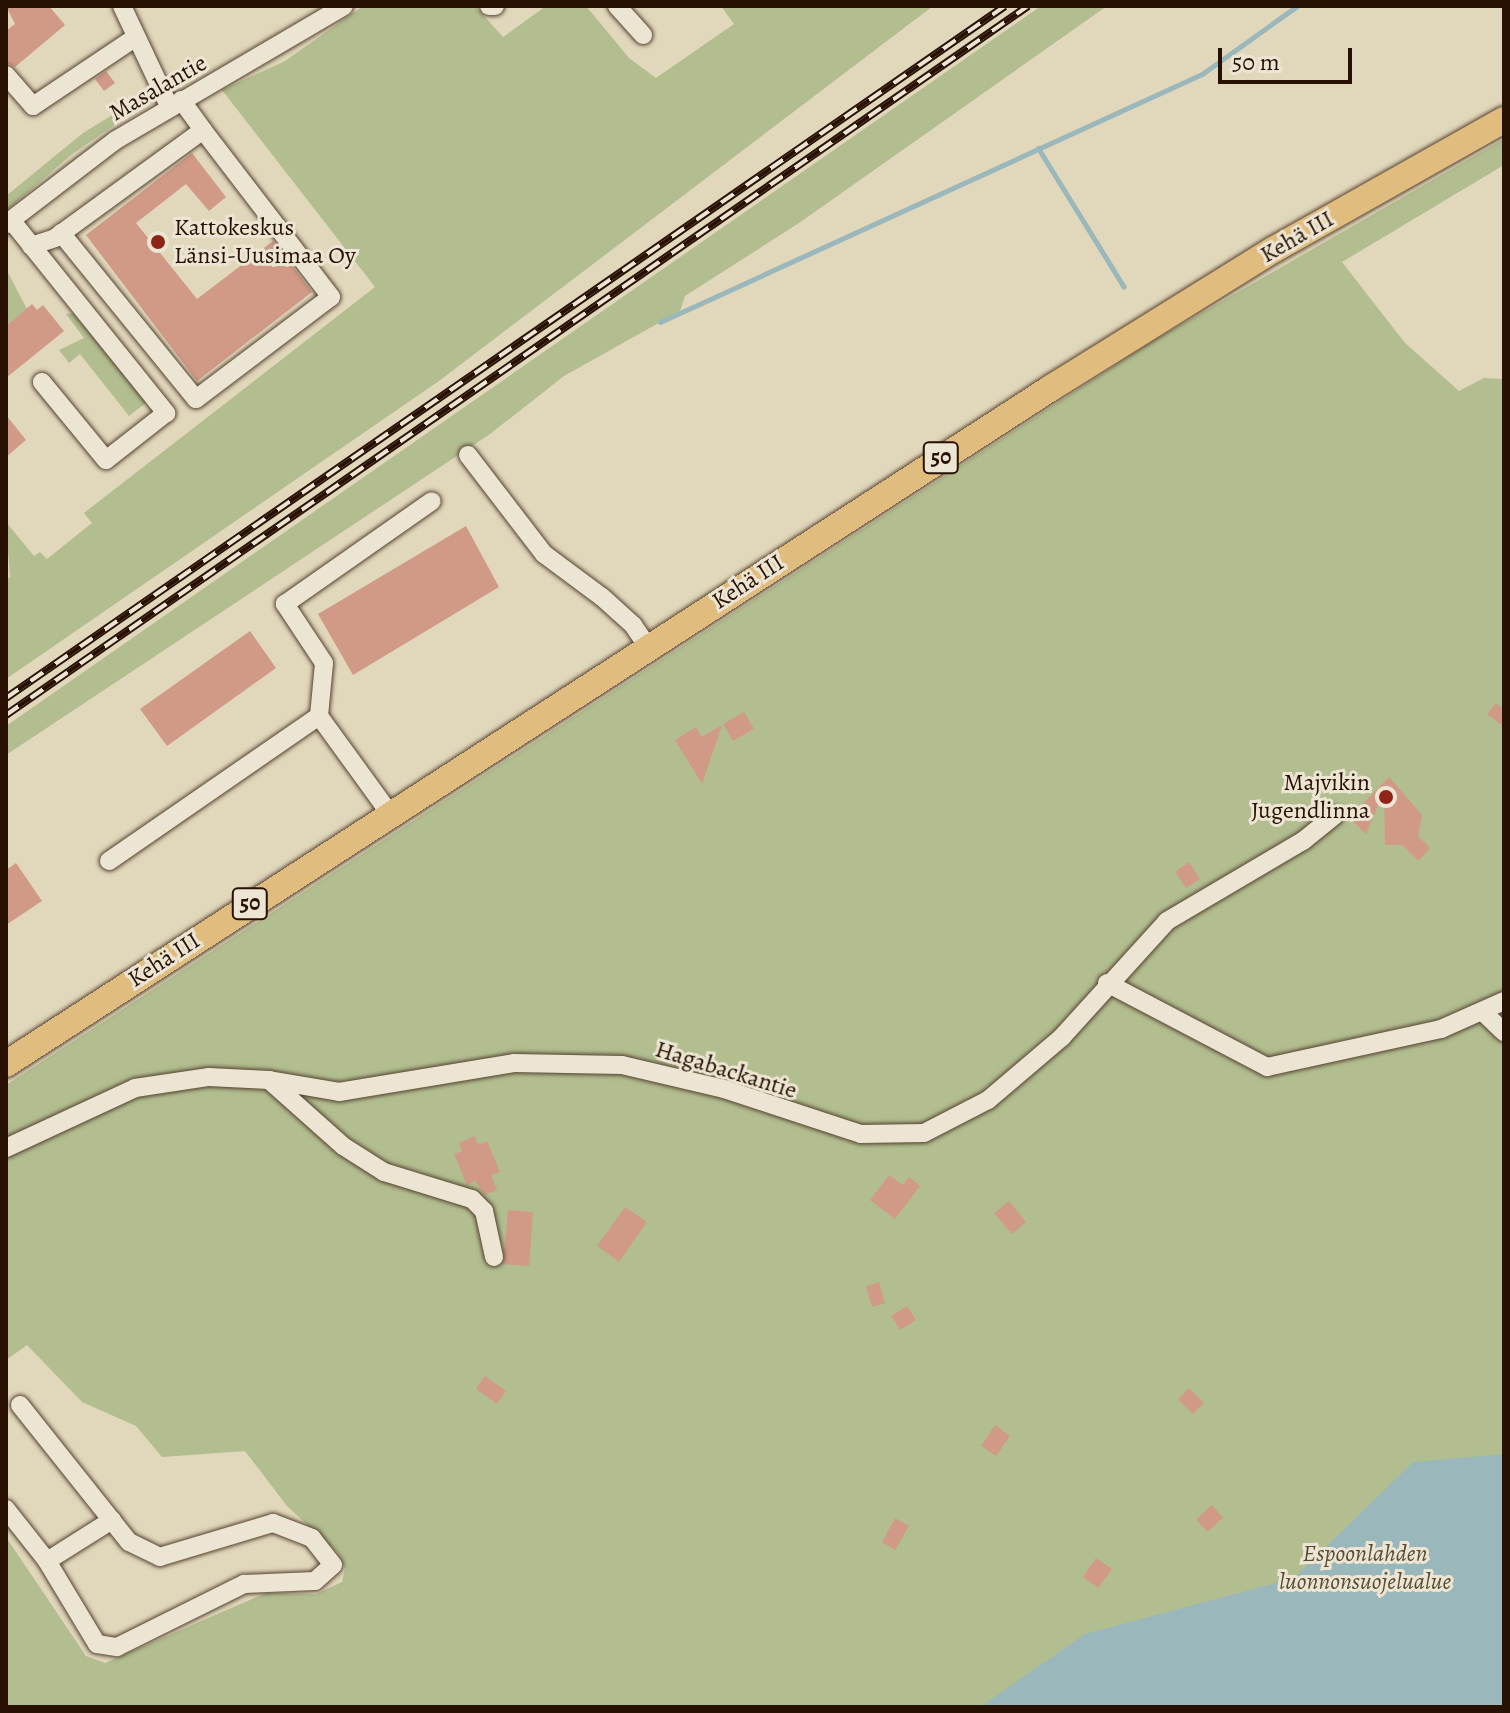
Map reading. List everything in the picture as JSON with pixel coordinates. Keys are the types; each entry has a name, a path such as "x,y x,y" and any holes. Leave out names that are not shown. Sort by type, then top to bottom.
{"highway":[{"name":"Kehä III","path":"6,1064 648,647 1273,250 1504,120"}],"street":[{"path":"61,233 196,399 331,297 203,130 175,103 136,37 122,6"},
{"name":"Masalantie","path":"8,222 62,177 175,103 344,6"},
{"path":"617,6 643,35"},
{"path":"6,75 33,106 136,37"},
{"path":"31,246 61,233 203,130"},
{"path":"8,222 31,246 166,413 106,460 42,382"},
{"path":"468,455 544,554 623,616 648,647"},
{"path":"391,815 319,716 324,663 285,604 432,501"},
{"path":"109,861 319,716"},
{"name":"Hagabackantie","path":"6,1148 135,1088 209,1077 269,1080 339,1092 514,1063 622,1065 724,1089 861,1134 924,1133 988,1100 1062,1037 1107,983 1167,921 1303,841 1335,815"},
{"path":"1107,983 1267,1067 1441,1029 1504,1001"},
{"path":"1483,1012 1504,1032"},
{"path":"269,1080 343,1146 384,1172 472,1199 484,1211 494,1257"},
{"path":"6,1509 47,1561 97,1644 117,1647 244,1584 315,1581 333,1565 329,1554 292,1527 273,1523 160,1557 129,1542 20,1405"},
{"path":"47,1561 112,1520"}],"green space":[{"path":"363,6 475,6 503,37 546,6 586,6 629,58 656,78 734,24 721,6 933,6 439,381 6,679 6,581 10,577 6,522 34,556 40,552 47,559 92,523 84,513 375,287 222,90 285,61"},
{"path":"1041,6 1107,6 799,223 685,296 680,311 564,376 490,434 6,755 6,726"},
{"path":"143,96 139,108 71,155 6,211 6,196 83,133"},
{"path":"1504,139 1504,165 1342,262 1405,343 1459,391 1484,378 1504,379 1504,1707 6,1707 6,1537 86,1656 105,1663 266,1593 316,1594 342,1582 345,1569 338,1553 287,1506 245,1451 162,1457 136,1426 82,1402 27,1345 6,1360 6,1085 1153,341"},
{"path":"6,269 27,309 6,326"},
{"path":"73,313 147,402 129,416 80,354 69,363 59,350 84,338 66,314"}],"water":[{"name":"Espoonlahden luonnonsuojelualue","path":"1504,1454 1504,1707 980,1707 1085,1634 1294,1578 1413,1462"}],"building":[{"path":"6,6 49,6 65,25 15,67 6,63 6,31 15,24"},
{"path":"106,71 115,83 104,91 95,79"},
{"path":"192,153 226,197 209,211 186,184 136,223 197,299 273,241 312,292 197,381 86,235"},
{"path":"32,304 37,310 43,305 64,331 6,378 6,326"},
{"path":"6,415 26,440 6,457"},
{"path":"466,526 499,587 353,675 318,614"},
{"path":"250,631 276,668 167,746 140,709"},
{"path":"1496,703 1504,710 1504,727 1487,714"},
{"path":"744,712 754,729 733,741 723,724"},
{"path":"722,725 702,784 675,740 696,727 701,737"},
{"name":"Majvikin Jugendlinna","path":"1389,777 1422,815 1418,836 1430,848 1418,861 1402,845 1385,845 1384,791 1366,834 1349,818"},
{"path":"1189,862 1200,879 1186,888 1175,872"},
{"path":"16,863 42,901 6,925 6,870"},
{"path":"475,1136 478,1145 487,1141 500,1172 491,1175 497,1190 485,1195 475,1181 467,1185 454,1154 462,1151 459,1143"},
{"path":"889,1175 903,1185 909,1177 920,1186 895,1219 870,1200"},
{"path":"1009,1201 1026,1222 1012,1234 994,1213"},
{"path":"625,1207 647,1222 619,1262 597,1246"},
{"path":"508,1210 533,1212 529,1266 503,1264"},
{"path":"879,1282 885,1303 872,1307 866,1286"},
{"path":"907,1306 916,1320 900,1330 891,1316"},
{"path":"485,1376 506,1391 497,1404 476,1389"},
{"path":"1189,1388 1204,1403 1193,1414 1178,1399"},
{"path":"995,1425 1010,1436 996,1456 981,1446"},
{"path":"1212,1505 1223,1518 1207,1532 1196,1519"},
{"path":"895,1518 909,1526 895,1550 882,1542"},
{"path":"1096,1558 1112,1569 1098,1588 1083,1577"}],"waterway":[{"path":"660,322 1202,74 1297,6"},
{"path":"1038,148 1124,287"}],"railway":[{"path":"6,698 1005,6"},
{"path":"6,715 1028,6"}],"place":[{"name":"Kattokeskus Länsi-Uusimaa Oy","path":"158,242"},
{"name":"Majvikin Jugendlinna","path":"1386,797"}]}
